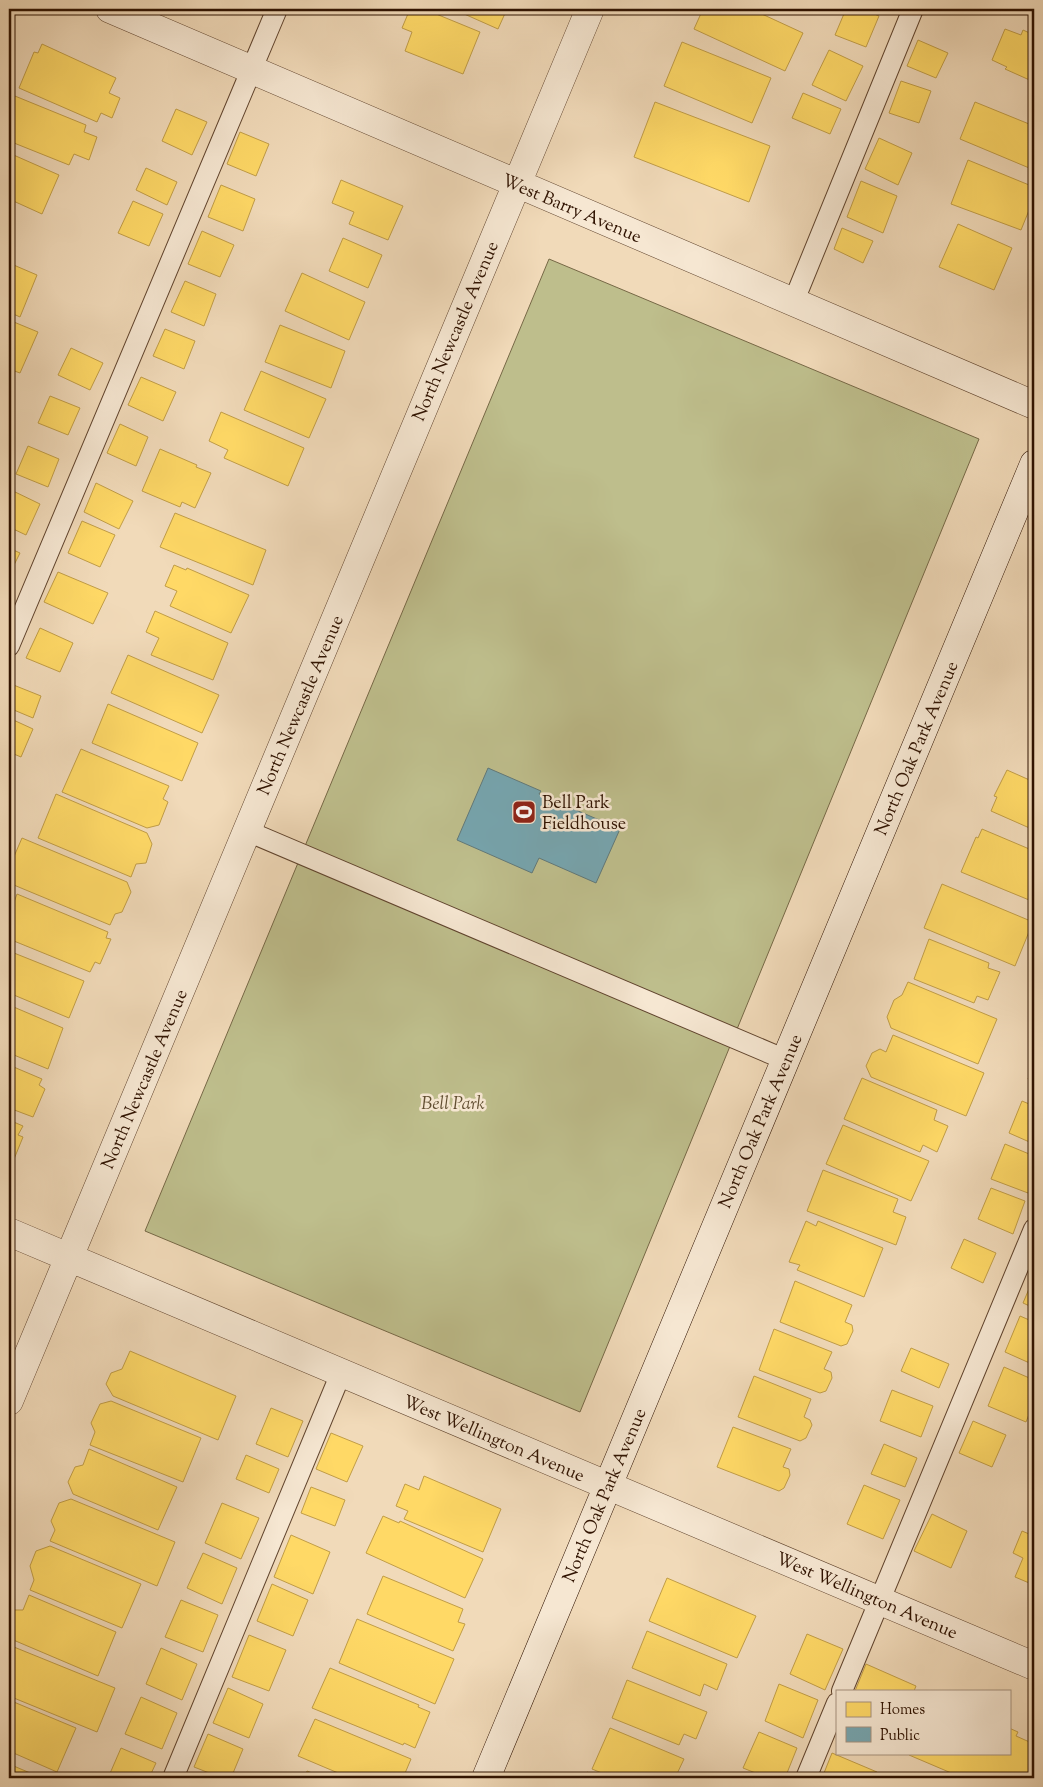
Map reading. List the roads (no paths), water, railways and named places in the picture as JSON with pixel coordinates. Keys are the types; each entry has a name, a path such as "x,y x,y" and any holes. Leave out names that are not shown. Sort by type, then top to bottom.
{"street":[{"name":"West Barry Avenue","path":"110,9 1034,405"},
{"name":"North Newcastle Avenue","path":"9,1402 590,9"},
{"name":"North Oak Park Avenue","path":"486,1778 1034,464"},
{"name":"West Wellington Avenue","path":"9,1232 1034,1666"}],"lane":[{"path":"9,646 277,9"},
{"path":"793,302 913,9"},
{"path":"247,831 786,1060"},
{"path":"842,1690 1034,1229"},
{"path":"173,1778 341,1373"},
{"path":"806,1778 836,1706"}],"place":[{"name":"Bell Park Fieldhouse","path":"524,812"}],"park label":[{"name":"Bell Park","path":"453,1103"}]}
